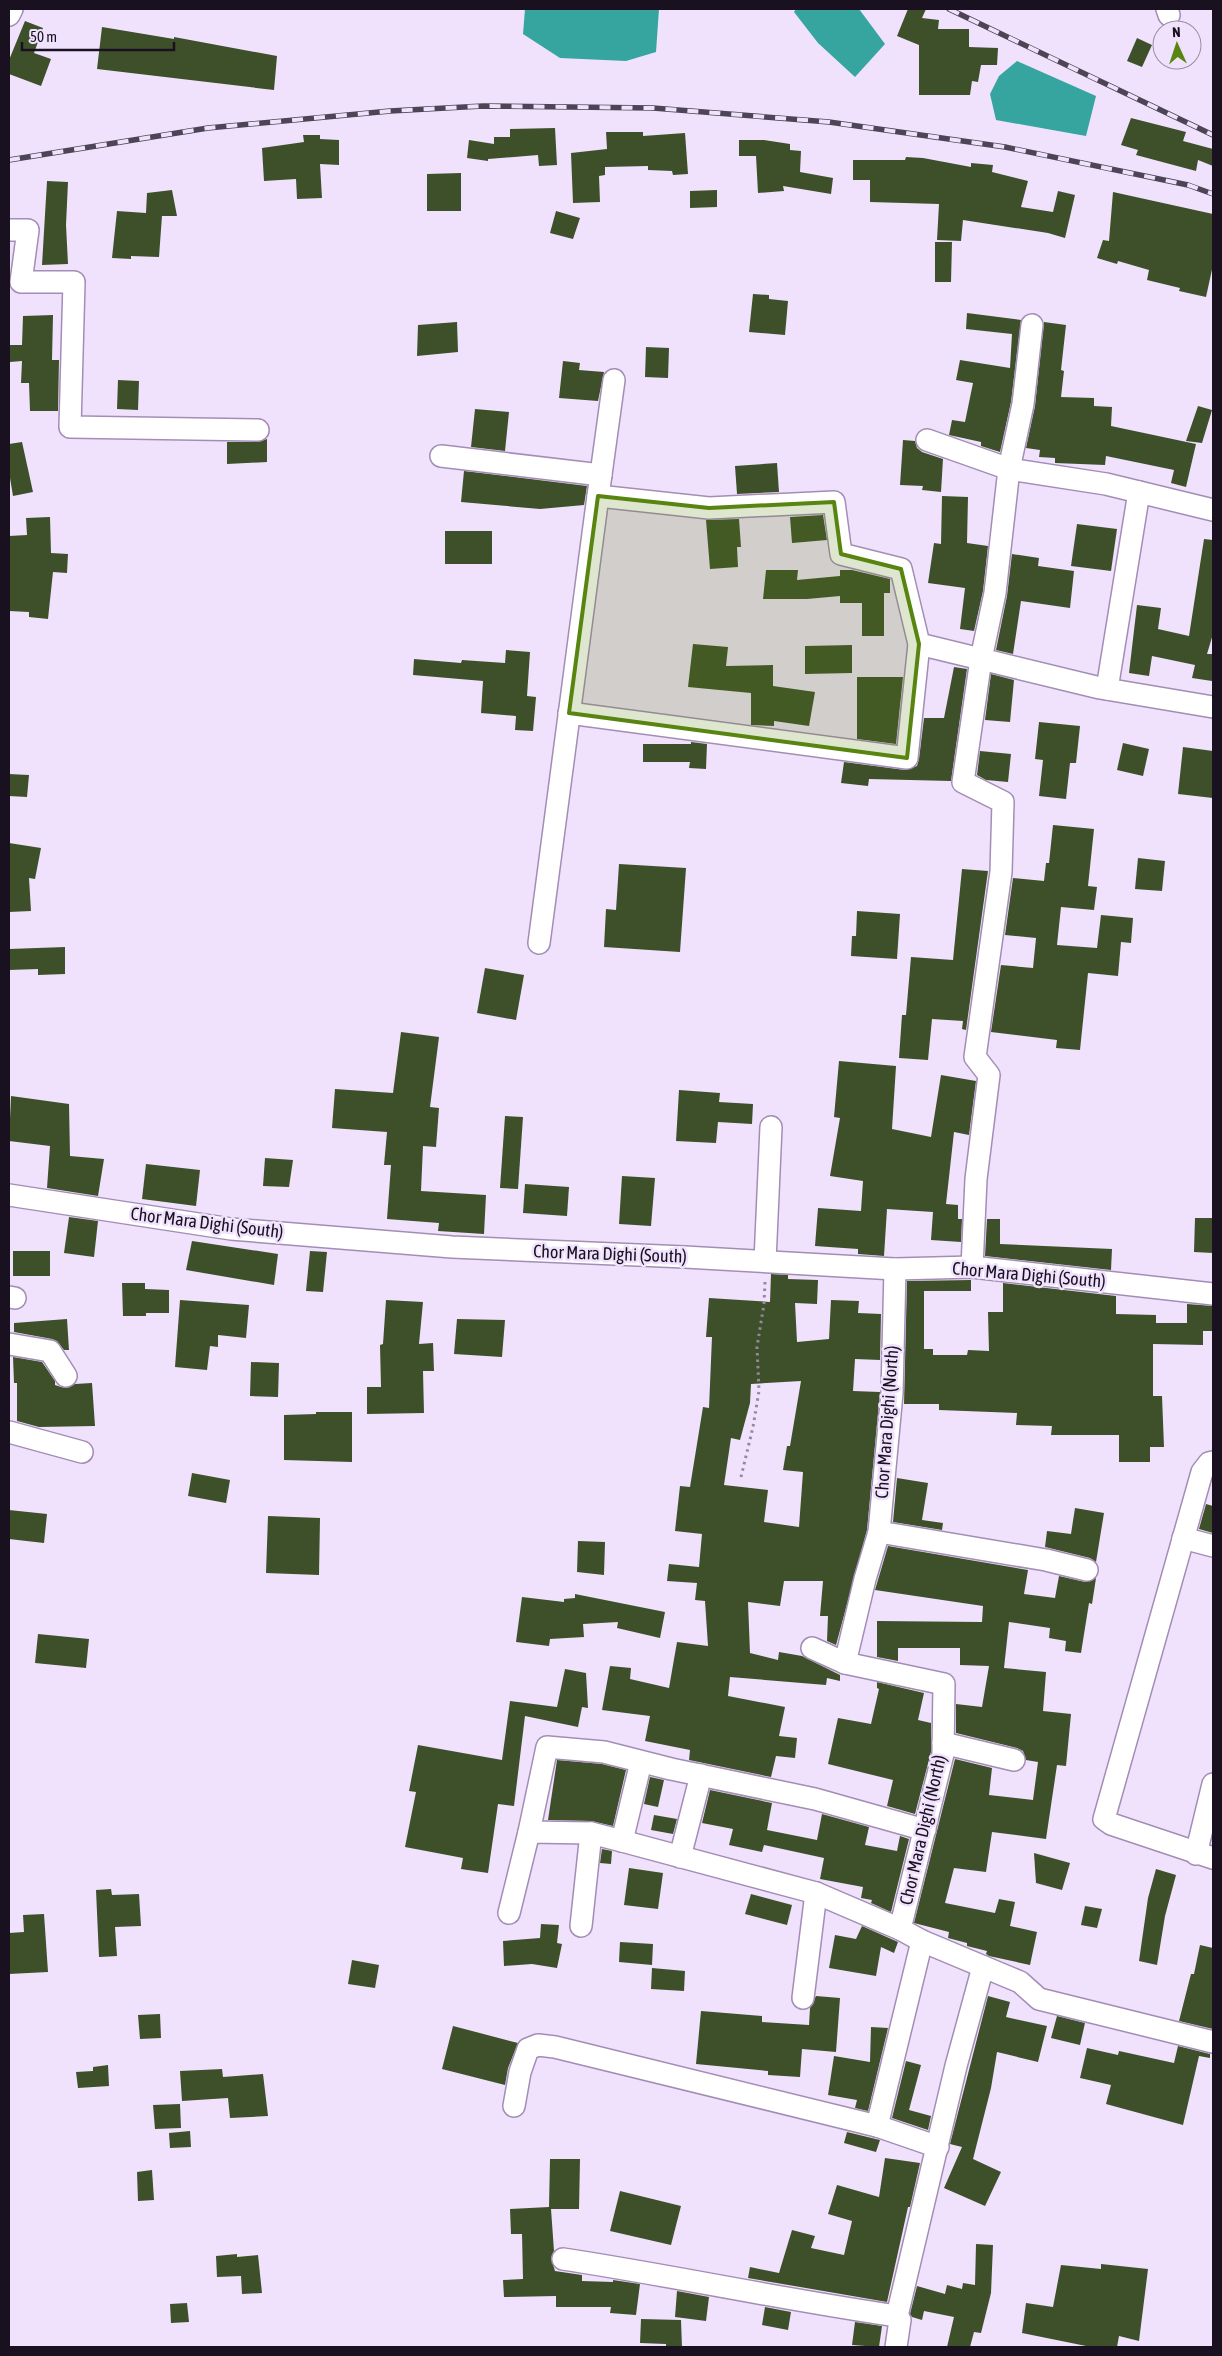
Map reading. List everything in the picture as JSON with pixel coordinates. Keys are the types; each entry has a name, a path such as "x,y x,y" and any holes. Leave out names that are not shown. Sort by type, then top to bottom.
{"street":[{"path":"9,15 12,9"},
{"path":"9,230 28,230 21,282 74,282 70,427 258,430"},
{"path":"972,1267 976,1179 990,1075 975,1057 1001,872 1003,802 963,782 981,659 995,593 1008,469 1023,404 1032,325"},
{"path":"538,942 614,380"},
{"path":"927,440 1008,469 1106,484 1213,510"},
{"path":"441,456 709,508 834,502 841,554 901,569 919,644 907,758 569,713"},
{"path":"1107,689 1139,492"},
{"path":"919,644 1107,689 1213,707"},
{"path":"765,1261 771,1127"},
{"name":"Chor Mara Dighi (South)","path":"9,1195 240,1230 452,1247 895,1268 972,1267 1213,1294"},
{"name":"Chor Mara Dighi (North)","path":"895,1268 892,1393 879,1532 865,1579 846,1664 944,1684 943,1754 900,1929 922,1941 1020,1982 1039,1999 1213,2042"},
{"path":"9,1344 50,1351 66,1376"},
{"path":"9,1432 82,1452"},
{"path":"1213,1462 1209,1463 1202,1472 1104,1819 1111,1824 1205,1856 1213,1784"},
{"path":"879,1532 1046,1560 1088,1570"},
{"path":"1183,1538 1213,1546"},
{"path":"812,1648 846,1664"},
{"path":"943,1744 1014,1760"},
{"path":"509,1913 547,1747 604,1752 641,1762 815,1799 925,1830"},
{"path":"622,1841 641,1762"},
{"path":"680,1857 701,1775"},
{"path":"529,1832 591,1833 622,1841 816,1893 900,1929"},
{"path":"581,1926 591,1833"},
{"path":"803,1998 816,1893"},
{"path":"876,2126 922,1941"},
{"path":"563,2259 755,2291 817,2304 897,2316 956,2066 983,1967"},
{"path":"514,2106 520,2072 528,2049 538,2045 555,2047 876,2126 938,2147"},
{"path":"896,2347 900,2320"}],"path":[{"path":"741,1477 754,1427 759,1391 757,1347 764,1304 765,1261"}],"highlighted area":[{"path":"598,496 709,508 834,502 841,554 901,569 919,644 907,758 569,713"}],"shaded area":[{"path":"525,9 659,9 656,52 626,61 560,58 523,34"},
{"path":"796,9 859,9 885,44 855,77 818,43 794,12"},
{"path":"1017,61 1096,96 1086,136 996,120 990,94 999,76"}],"building":[{"path":"908,9 926,9 922,18 939,20 938,29 969,29 969,47 998,48 997,65 981,65 978,82 972,81 970,95 919,95 919,45 897,36"},
{"path":"25,21 43,28 34,53 51,59 41,86 9,74 9,60"},
{"path":"102,27 174,39 174,37 277,56 274,90 97,69"},
{"path":"1137,38 1152,45 1142,67 1127,61"},
{"path":"1131,118 1186,132 1183,141 1213,149 1213,166 1198,160 1196,171 1136,155 1138,150 1121,145"},
{"path":"555,128 557,165 539,166 538,155 488,159 488,161 467,158 469,140 494,144 494,137 510,137 510,129"},
{"path":"606,132 643,132 643,136 685,133 688,174 673,175 672,171 648,170 648,166 605,167 605,175 599,176 600,202 573,203 571,153 607,149"},
{"path":"303,135 320,135 320,139 339,140 339,165 320,164 322,198 297,199 296,179 264,181 262,148 304,142"},
{"path":"739,140 764,140 790,144 790,150 801,151 800,172 833,178 831,194 783,186 784,191 758,193 756,156 739,156"},
{"path":"906,157 923,158 971,167 971,163 993,165 992,172 1028,181 1021,207 1053,212 1058,191 1075,195 1065,238 1048,233 963,220 961,241 937,240 939,204 870,202 870,180 853,180 853,160 905,160"},
{"path":"461,173 461,211 427,211 427,174"},
{"path":"47,181 68,182 66,225 68,264 42,265"},
{"path":"172,190 177,216 162,216 159,257 131,256 131,259 112,258 117,211 146,213 147,193"},
{"path":"717,190 717,207 690,208 690,191"},
{"path":"1113,192 1213,214 1213,265 1206,297 1179,291 1180,288 1147,280 1149,270 1118,261 1117,264 1097,258 1103,240 1109,241"},
{"path":"556,211 580,218 573,239 550,233"},
{"path":"935,242 952,242 951,282 935,282"},
{"path":"753,294 769,295 769,299 788,301 785,335 749,332"},
{"path":"967,313 1021,320 1011,402 1000,452 981,446 981,442 949,435 952,420 965,422 973,383 956,380 960,360 1010,368 1012,334 966,329"},
{"path":"53,315 52,360 59,360 58,411 30,411 29,383 21,383 22,361 10,362 10,345 22,345 23,316"},
{"path":"457,322 458,352 417,356 418,325"},
{"path":"1044,322 1066,325 1061,370 1064,371 1061,397 1094,398 1094,406 1112,407 1111,426 1196,444 1186,487 1171,483 1174,470 1106,456 1105,465 1055,463 1055,458 1039,457 1040,450 1026,448 1035,406"},
{"path":"646,347 669,348 668,378 645,377"},
{"path":"563,361 580,363 579,370 604,372 598,401 559,398"},
{"path":"118,380 139,381 138,410 117,409"},
{"path":"1198,406 1212,410 1202,443 1186,441"},
{"path":"475,409 509,412 505,451 471,447"},
{"path":"267,439 267,462 227,464 227,442 258,442"},
{"path":"903,440 915,441 917,448 922,452 943,459 941,492 922,490 923,486 900,485"},
{"path":"22,442 33,492 13,496 9,472 9,444"},
{"path":"777,463 779,492 737,494 735,466"},
{"path":"464,471 587,486 584,505 540,509 461,502"},
{"path":"942,496 968,497 967,543 988,546 983,591 974,631 960,629 965,588 928,583 934,543 941,544"},
{"path":"823,515 827,540 792,543 790,517"},
{"path":"50,517 51,553 68,554 67,573 53,572 48,619 29,617 29,612 9,611 9,536 27,535 26,518"},
{"path":"739,519 741,547 737,547 738,567 710,569 706,520"},
{"path":"1077,524 1117,529 1111,571 1071,566"},
{"path":"445,531 492,531 492,564 445,564"},
{"path":"1204,539 1213,540 1213,634 1207,654 1213,654 1212,681 1192,678 1195,665 1152,656 1149,676 1129,673 1137,605 1161,608 1158,629 1189,636"},
{"path":"1012,554 1039,558 1038,566 1074,571 1070,608 1021,601 1013,654 996,650 1007,596"},
{"path":"766,570 798,570 797,580 840,576 840,570 852,570 890,579 890,593 884,593 884,636 862,636 862,603 840,603 840,596 807,599 763,599"},
{"path":"693,644 728,647 726,666 773,665 773,686 815,692 809,726 774,721 774,726 751,725 751,693 688,687"},
{"path":"852,645 852,673 805,674 805,646"},
{"path":"506,650 530,652 527,696 536,697 533,731 515,730 516,716 481,713 483,681 413,675 414,659 461,663 462,660 505,663"},
{"path":"954,667 967,669 951,781 869,779 868,786 841,783 844,762 905,770 917,766 924,718 944,718"},
{"path":"991,674 1014,680 1010,722 985,720"},
{"path":"857,677 903,677 896,744 857,739"},
{"path":"1039,722 1080,726 1076,763 1070,763 1066,799 1039,796 1043,760 1035,759"},
{"path":"691,742 707,744 706,769 689,768 690,762 643,762 643,744 691,744"},
{"path":"1123,743 1149,749 1143,776 1117,770"},
{"path":"1183,747 1213,751 1213,798 1178,794"},
{"path":"980,751 1011,754 1008,782 986,780 977,775"},
{"path":"9,774 29,775 27,797 9,796"},
{"path":"1053,825 1094,829 1088,886 1097,887 1094,910 1061,907 1057,945 1097,948 1101,915 1133,918 1131,943 1121,942 1118,976 1088,973 1080,1050 1056,1048 1057,1040 991,1032 1001,965 1033,968 1036,938 1005,935 1013,878 1044,881 1046,863 1049,863"},
{"path":"9,843 41,848 35,879 29,878 31,911 9,912"},
{"path":"1138,858 1165,861 1162,891 1135,889"},
{"path":"619,864 686,868 680,952 604,947 606,909 616,910"},
{"path":"962,869 988,871 966,1030 962,1029 963,1021 932,1019 928,1060 899,1058 902,1015 906,1015 911,957 953,960"},
{"path":"857,911 900,914 897,959 851,956 852,936 856,936"},
{"path":"65,947 65,974 38,975 38,969 9,970 9,949"},
{"path":"485,968 524,975 516,1020 477,1013"},
{"path":"401,1032 439,1037 430,1107 439,1108 436,1147 423,1146 421,1191 486,1195 484,1234 438,1231 439,1223 387,1219 391,1165 384,1165 387,1132 332,1128 335,1089 393,1093"},
{"path":"839,1061 896,1066 892,1129 931,1137 941,1075 976,1081 969,1135 954,1132 946,1204 958,1205 958,1219 962,1219 961,1242 931,1240 933,1212 887,1209 884,1256 858,1254 858,1249 815,1246 818,1208 861,1211 863,1181 830,1176 840,1118 834,1117"},
{"path":"679,1090 720,1093 719,1102 753,1104 752,1124 718,1122 716,1143 676,1141"},
{"path":"11,1096 69,1104 70,1156 104,1159 98,1196 47,1188 50,1146 9,1141"},
{"path":"505,1116 523,1117 518,1189 500,1188"},
{"path":"265,1158 293,1160 289,1187 263,1186"},
{"path":"146,1164 200,1170 196,1206 142,1199"},
{"path":"622,1176 655,1178 651,1226 619,1224"},
{"path":"525,1184 569,1187 567,1216 523,1213"},
{"path":"69,1217 98,1221 94,1257 64,1253"},
{"path":"1195,1218 1213,1218 1213,1253 1194,1252"},
{"path":"987,1219 1000,1219 1000,1244 1112,1249 1111,1270 985,1256"},
{"path":"192,1241 278,1254 274,1285 186,1270"},
{"path":"13,1251 50,1251 50,1276 13,1276"},
{"path":"310,1251 327,1252 323,1292 306,1291"},
{"path":"771,1274 788,1275 788,1279 818,1280 817,1304 795,1303 797,1342 829,1339 831,1300 859,1301 858,1313 881,1314 880,1360 855,1359 853,1391 880,1392 867,1530 836,1645 827,1641 828,1616 820,1616 823,1581 784,1581 780,1606 748,1602 750,1653 778,1660 779,1652 802,1656 840,1675 840,1681 827,1678 826,1685 730,1677 728,1696 785,1707 779,1736 797,1738 795,1758 776,1756 771,1777 689,1760 690,1750 645,1741 650,1716 602,1710 610,1666 631,1668 630,1679 669,1688 677,1642 708,1646 705,1601 695,1600 697,1583 667,1581 669,1564 699,1567 702,1534 675,1531 680,1486 690,1487 703,1407 709,1408 712,1337 706,1337 709,1298 770,1302","holes":["801,1381 790,1446 787,1446 783,1470 803,1472 799,1527 764,1522 768,1490 724,1485 731,1438 740,1440 750,1403 751,1384"]},
{"path":"971,1280 971,1291 924,1291 924,1349 933,1349 933,1355 967,1355 968,1350 989,1351 988,1312 1003,1312 1003,1283 1116,1296 1116,1314 1156,1315 1156,1323 1187,1323 1187,1304 1213,1306 1213,1331 1203,1331 1203,1345 1153,1344 1153,1396 1162,1396 1164,1447 1150,1447 1150,1462 1119,1462 1119,1435 1051,1435 1052,1426 1016,1425 1017,1413 939,1410 939,1404 904,1404 907,1281"},
{"path":"122,1283 145,1283 145,1289 169,1290 169,1313 123,1316"},
{"path":"180,1300 249,1305 246,1338 218,1335 218,1347 210,1346 207,1370 175,1367"},
{"path":"386,1300 423,1302 419,1344 433,1343 434,1371 423,1371 424,1413 367,1414 367,1387 381,1387 380,1345 383,1344"},
{"path":"67,1319 69,1350 64,1350 57,1341 52,1339 14,1332 14,1323"},
{"path":"457,1319 505,1320 502,1357 454,1354"},
{"path":"13,1357 42,1362 55,1381 55,1385 61,1387 67,1388 75,1384 92,1383 95,1426 39,1427 17,1421 17,1383 14,1383"},
{"path":"251,1362 279,1363 278,1397 250,1396"},
{"path":"316,1412 352,1412 352,1462 284,1460 284,1415 316,1414"},
{"path":"192,1473 230,1480 226,1503 188,1496"},
{"path":"897,1478 928,1483 922,1520 943,1523 942,1530 893,1522"},
{"path":"1206,1504 1213,1506 1213,1533 1199,1529"},
{"path":"1075,1508 1104,1513 1096,1562 1090,1558 1045,1547 1047,1531 1071,1534"},
{"path":"9,1510 47,1514 44,1543 9,1539"},
{"path":"268,1516 320,1518 319,1575 266,1573"},
{"path":"578,1541 605,1542 604,1575 577,1572"},
{"path":"888,1546 1028,1570 1024,1594 1055,1598 1059,1576 1085,1582 1096,1578 1092,1604 1089,1603 1081,1653 1065,1651 1066,1641 1049,1638 1050,1628 1009,1622 1004,1668 1046,1672 1043,1711 1071,1714 1066,1766 1057,1765 1046,1839 992,1832 986,1872 954,1868 945,1903 995,1913 999,1899 1015,1902 1010,1926 1037,1932 1030,1965 989,1956 986,1954 987,1951 967,1946 967,1943 948,1938 949,1932 914,1923 955,1759 992,1768 989,1795 1033,1800 1038,1762 1026,1760 1023,1751 1017,1748 956,1733 956,1704 982,1707 989,1666 960,1665 960,1648 898,1648 898,1661 877,1657 877,1621 982,1622 983,1606 875,1590"},
{"path":"575,1594 665,1612 660,1638 617,1628 618,1622 583,1624 584,1637 550,1639 549,1646 516,1642 522,1597 564,1602 564,1599 575,1598"},
{"path":"38,1634 89,1639 86,1668 35,1663"},
{"path":"565,1669 586,1673 588,1708 582,1707 578,1727 525,1716 514,1806 498,1804 488,1873 461,1869 463,1858 405,1847 416,1792 409,1791 418,1745 502,1760 510,1701 557,1707"},
{"path":"877,1682 924,1693 918,1720 931,1723 931,1752 915,1814 887,1806 893,1780 828,1764 838,1718 871,1724 879,1689 877,1688"},
{"path":"557,1760 602,1764 626,1770 613,1826 591,1821 548,1820"},
{"path":"650,1777 664,1780 658,1807 644,1804"},
{"path":"710,1790 772,1803 767,1830 817,1840 822,1814 869,1827 865,1845 897,1851 900,1836 909,1839 891,1912 871,1903 872,1900 861,1898 863,1887 820,1879 824,1858 764,1845 762,1852 729,1845 733,1829 702,1823"},
{"path":"654,1815 677,1819 673,1834 651,1830"},
{"path":"602,1849 612,1851 611,1864 600,1863"},
{"path":"1034,1853 1070,1863 1062,1890 1036,1883"},
{"path":"629,1868 663,1873 658,1909 624,1905"},
{"path":"1156,1869 1176,1875 1165,1916 1157,1965 1139,1961 1148,1898"},
{"path":"111,1889 112,1895 139,1894 141,1926 115,1927 117,1956 99,1957 96,1890"},
{"path":"751,1894 792,1905 787,1925 745,1914"},
{"path":"1085,1906 1102,1909 1097,1928 1081,1925"},
{"path":"44,1914 48,1972 9,1974 9,1933 24,1932 23,1915"},
{"path":"541,1924 559,1925 557,1943 562,1944 557,1968 532,1964 504,1966 503,1941 540,1938"},
{"path":"862,1926 898,1942 894,1953 881,1947 876,1976 829,1968 835,1935 856,1939"},
{"path":"620,1942 653,1944 652,1965 619,1962"},
{"path":"1200,1945 1213,1948 1213,2029 1179,2021 1191,1974 1194,1974"},
{"path":"352,1960 379,1965 375,1988 348,1984"},
{"path":"652,1968 685,1971 684,1991 651,1989"},
{"path":"816,1996 840,1998 836,2052 802,2049 800,2077 768,2075 768,2071 696,2064 701,2011 762,2016 762,2022 809,2025 810,2008"},
{"path":"988,1996 1010,2002 1006,2017 1047,2026 1038,2062 997,2052 991,2088 973,2159 1001,2172 985,2206 944,2188 962,2147 950,2144"},
{"path":"160,2014 161,2038 140,2039 138,2015"},
{"path":"1057,2016 1085,2023 1080,2045 1051,2038"},
{"path":"453,2026 518,2043 508,2068 505,2085 442,2069"},
{"path":"871,2027 888,2028 868,2111 855,2108 857,2100 828,2095 834,2056 870,2062"},
{"path":"1178,2046 1210,2054 1210,2058 1199,2056 1183,2125 1106,2104 1111,2085 1080,2078 1087,2048 1118,2055 1119,2051 1174,2063"},
{"path":"906,2061 921,2065 909,2110 931,2116 928,2130 892,2118"},
{"path":"108,2065 109,2086 78,2088 76,2072 93,2071 93,2067"},
{"path":"222,2069 223,2077 263,2074 268,2116 230,2118 228,2098 182,2101 180,2071"},
{"path":"180,2104 181,2128 155,2129 153,2105"},
{"path":"190,2131 191,2147 170,2148 169,2133"},
{"path":"847,2132 880,2140 876,2152 844,2143"},
{"path":"885,2158 920,2163 910,2207 908,2207 887,2302 748,2278 750,2267 779,2273 792,2230 815,2236 811,2248 844,2255 852,2221 828,2214 837,2185 879,2197"},
{"path":"550,2159 580,2159 579,2209 551,2209 554,2251 551,2258 555,2271 582,2275 582,2281 613,2282 613,2280 640,2284 636,2315 610,2313 611,2307 556,2307 556,2296 504,2297 503,2280 523,2279 522,2234 511,2234 510,2209 549,2207"},
{"path":"152,2170 154,2200 138,2201 137,2172"},
{"path":"620,2191 681,2206 671,2245 610,2231"},
{"path":"976,2244 993,2245 991,2293 981,2333 974,2332 970,2347 947,2347 954,2317 924,2311 922,2320 912,2317 910,2314 917,2286 945,2294 947,2285 962,2289 963,2283 975,2285"},
{"path":"237,2254 237,2257 258,2255 262,2293 242,2294 241,2276 217,2277 216,2256"},
{"path":"1101,2264 1148,2269 1139,2341 1119,2336 1117,2347 1091,2347 1022,2333 1026,2303 1053,2307 1061,2265 1101,2269"},
{"path":"677,2291 709,2297 706,2321 675,2317"},
{"path":"187,2303 189,2322 171,2323 170,2304"},
{"path":"765,2307 791,2312 788,2330 762,2325"},
{"path":"641,2319 681,2320 682,2347 666,2347 666,2344 640,2343"},
{"path":"855,2322 882,2326 879,2347 852,2345"}],"railway":[{"path":"949,9 1213,135"},
{"path":"9,160 208,128 390,111 483,106 653,108 829,122 1005,147 1188,185 1213,194"}]}
